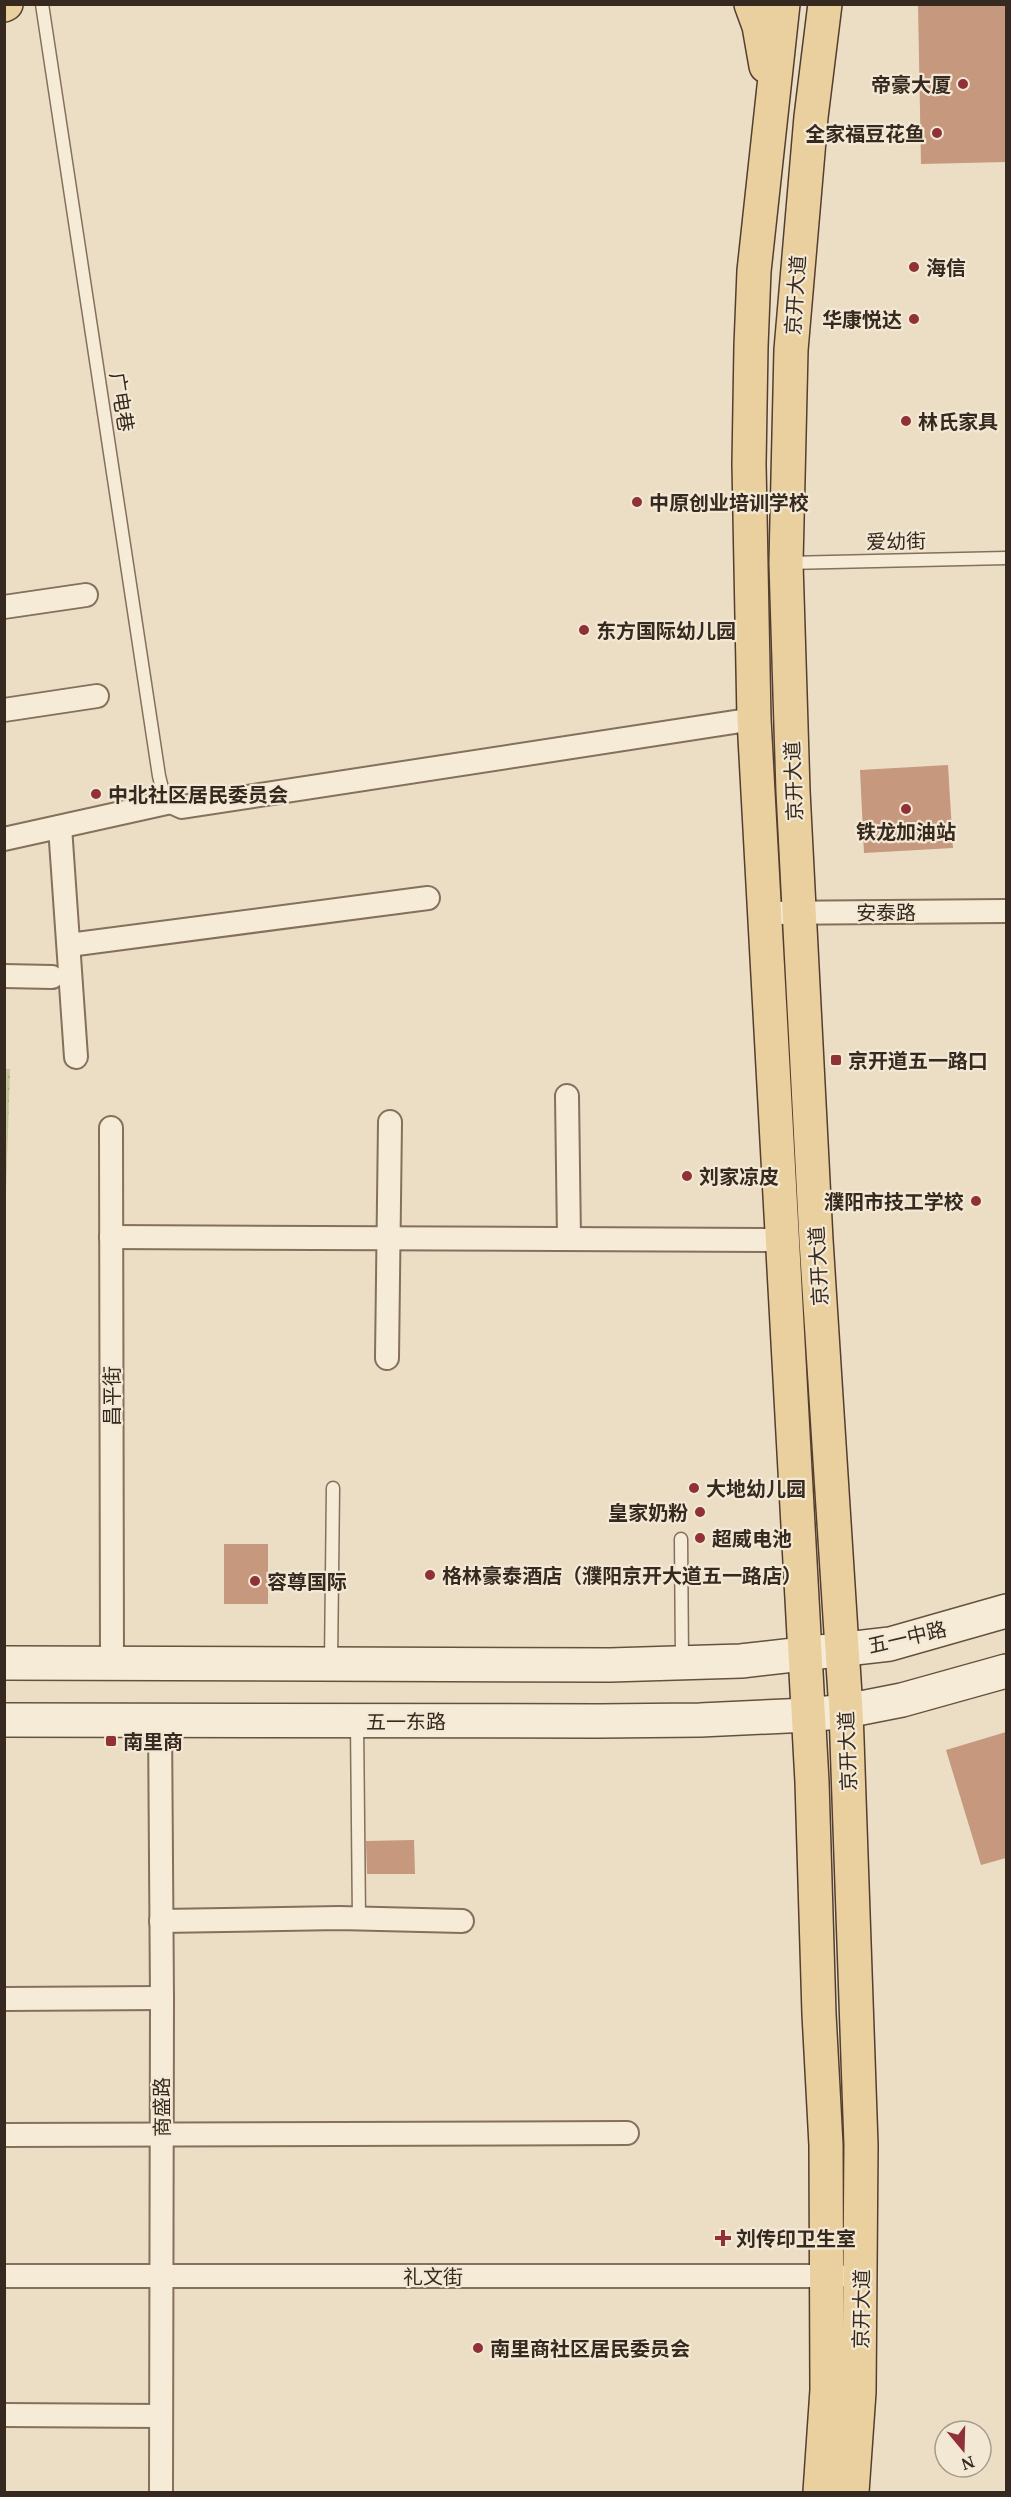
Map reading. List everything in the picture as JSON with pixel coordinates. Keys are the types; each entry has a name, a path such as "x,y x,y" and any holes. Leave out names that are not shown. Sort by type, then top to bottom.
{"main road":[{"path":"751,4 759,26 766,59 765,173"},
{"name":"京开大道","path":"783,4 754,271 749,464 754,719 808,1714 826,2145 828,2390 820,2493"},
{"name":"京开大道","path":"825,4 811,117 791,350 786,563 793,791 816,1240 846,1711 861,2145 862,2275 859,2392 852,2493"},
{"path":"811,117 845,4"}],"street":[{"path":"4,607 86,595"},
{"path":"4,710 97,696"},
{"path":"4,839 171,802 182,807 754,719"},
{"path":"60,827 76,1058"},
{"path":"69,945 428,898"},
{"name":"安泰路","path":"766,913 1006,911"},
{"path":"4,976 52,977"},
{"path":"567,1096 569,1239"},
{"path":"387,1358 390,1122"},
{"name":"昌平街","path":"111,1128 112,1664"},
{"path":"111,1237 784,1240"},
{"name":"五一中路","path":"805,1655 890,1644 1006,1611"},
{"path":"4,1663 682,1664 805,1655"},
{"path":"808,1714 846,1711 902,1700 1006,1671"},
{"name":"五一东路","path":"4,1720 699,1720 808,1714"},
{"name":"商盛路","path":"160,1721 161,2493"},
{"path":"161,1921 339,1918 462,1921"},
{"path":"4,1999 162,1998"},
{"path":"4,2135 627,2133"},
{"name":"礼文街","path":"4,2276 862,2275"},
{"path":"4,2415 161,2416"}],"lane":[{"name":"广电巷","path":"42,4 159,776 163,792 171,802"},
{"name":"爱幼街","path":"786,563 1006,558"},
{"path":"331,1665 333,1488"},
{"path":"681,1539 682,1664"},
{"path":"357,1721 359,1920"}],"green space":[{"path":"4,1069 10,1069 5,1223 4,1223"}],"building":[{"name":"帝豪大厦","path":"918,4 1006,4 1006,162 921,164"},
{"name":"铁龙加油站","path":"948,765 953,848 864,853 860,770"},
{"path":"224,1544 268,1544 268,1604 224,1604"},
{"path":"1006,1732 1006,1858 981,1865 946,1750"},
{"path":"414,1840 415,1874 367,1874 366,1841"}],"place":[{"name":"帝豪大厦","path":"963,84"},
{"name":"全家福豆花鱼","path":"937,133"},
{"name":"海信","path":"914,267"},
{"name":"华康悦达","path":"914,319"},
{"name":"林氏家具","path":"906,421"},
{"name":"中原创业培训学校","path":"637,502"},
{"name":"东方国际幼儿园","path":"584,630"},
{"name":"中北社区居民委员会","path":"96,794"},
{"name":"铁龙加油站","path":"906,809"},
{"name":"京开道五一路口","path":"836,1060"},
{"name":"刘家凉皮","path":"687,1176"},
{"name":"濮阳市技工学校","path":"976,1201"},
{"name":"大地幼儿园","path":"694,1488"},
{"name":"皇家奶粉","path":"700,1512"},
{"name":"超威电池","path":"700,1538"},
{"name":"格林豪泰酒店（濮阳京开大道五一路店）","path":"430,1575"},
{"name":"容尊国际","path":"255,1581"},
{"name":"南里商","path":"111,1741"},
{"name":"刘传印卫生室","path":"723,2238"},
{"name":"南里商社区居民委员会","path":"478,2348"}]}
